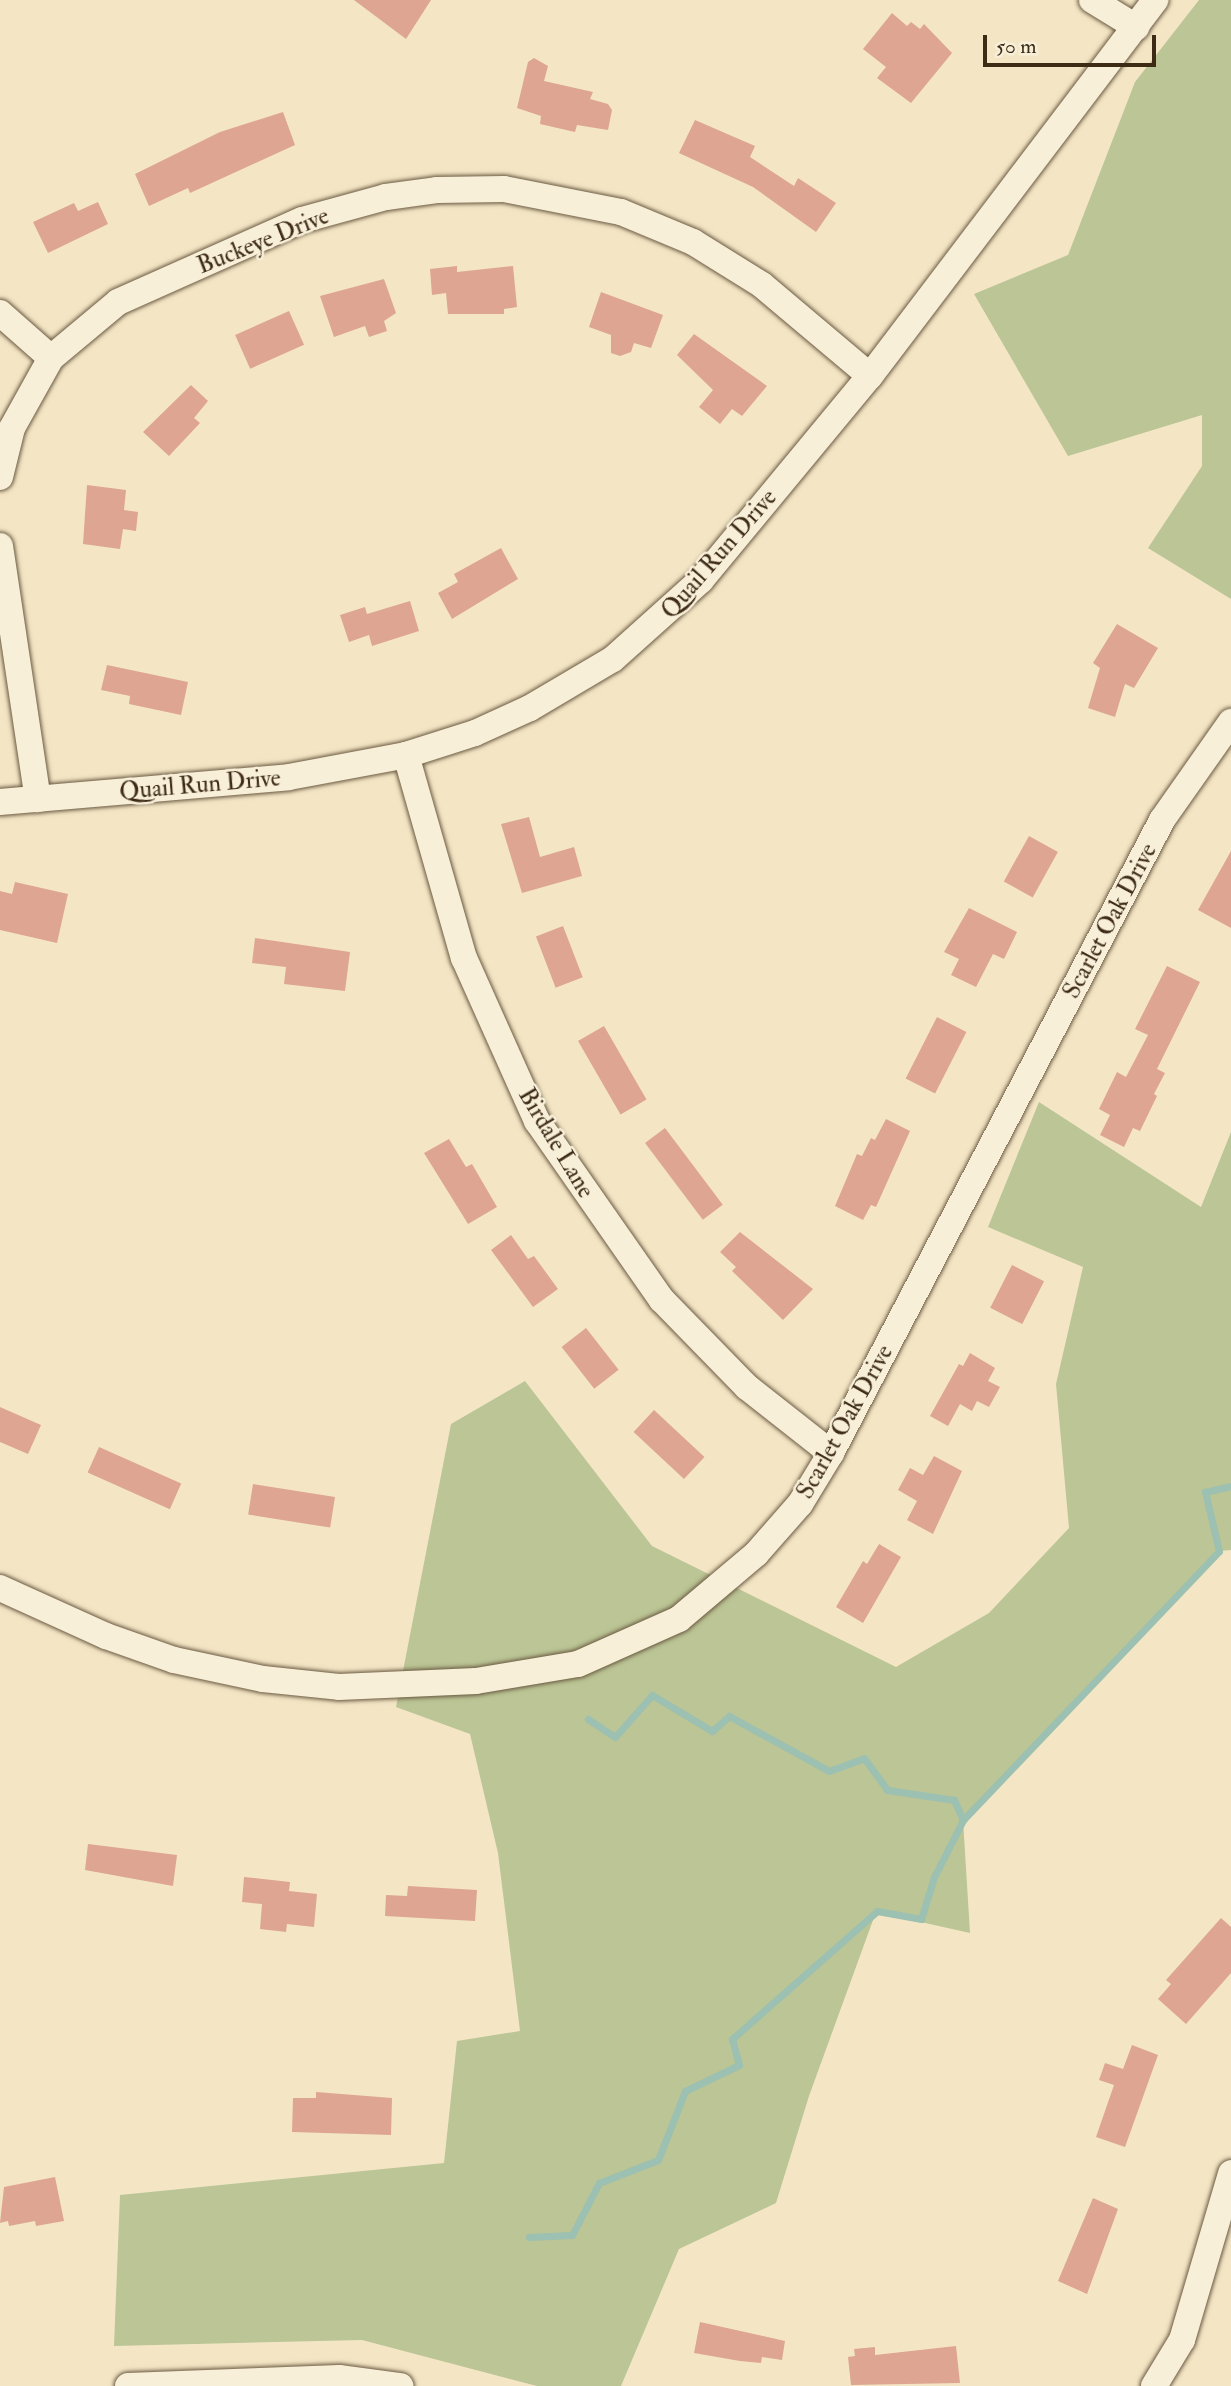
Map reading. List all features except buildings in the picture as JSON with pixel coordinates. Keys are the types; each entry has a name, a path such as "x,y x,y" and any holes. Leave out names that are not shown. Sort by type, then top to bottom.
{"street":[{"path":"1092,0 1136,27"},
{"name":"Quail Run Drive","path":"0,802 289,777 406,755 475,733 530,709 613,659 658,623 702,580 870,376 1155,0"},
{"name":"Buckeye Drive","path":"0,477 12,428 51,358 117,302 302,220 386,197 437,190 504,189 621,212 693,242 762,285 870,376"},
{"path":"0,313 51,358"},
{"path":"0,547 38,799"},
{"name":"Scarlet Oak Drive","path":"0,1588 141,1648 263,1679 339,1687 476,1681 578,1664 679,1619 756,1554 800,1504 831,1453 1162,820 1231,723"},
{"name":"Birdale Lane","path":"406,755 464,958 537,1121 662,1300 747,1387 831,1453"},
{"path":"1154,2386 1182,2340 1231,2173"},
{"path":"128,2386 339,2378 400,2386"}],"green space":[{"path":"1199,0 1231,0 1231,599 1148,548 1202,466 1202,415 1068,456 974,294 1068,255 1135,82"},
{"path":"1039,1102 1201,1207 1231,1132 1231,1550 1219,1551 963,1820 970,1933 876,1912 809,2096 776,2203 679,2249 621,2386 537,2386 362,2340 114,2346 120,2195 444,2163 457,2041 520,2031 498,1853 470,1734 396,1707 451,1424 525,1381 652,1546 896,1667 989,1613 1069,1528 1056,1384 1083,1267 988,1227"}],"waterway":[{"path":"529,2237 572,2235 599,2183 658,2160 685,2091 739,2065 732,2039 877,1911 921,1919 934,1877 963,1820 1219,1551 1205,1492 1231,1486"},
{"path":"588,1719 615,1737 652,1695 712,1731 729,1716 829,1771 864,1758 887,1790 954,1800 963,1820"}]}
